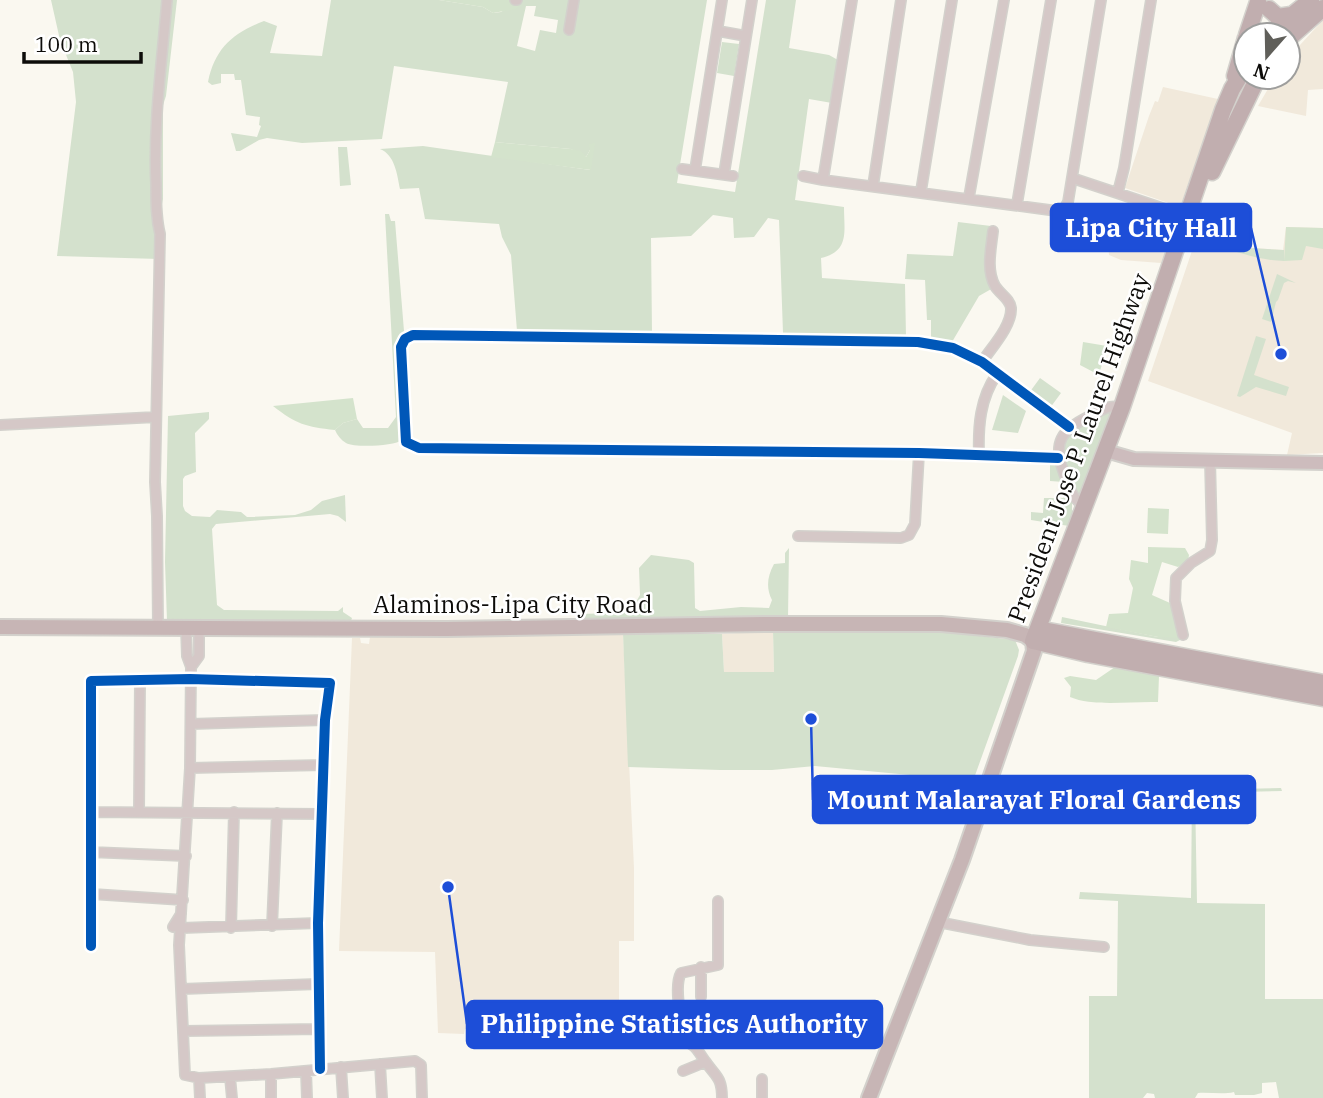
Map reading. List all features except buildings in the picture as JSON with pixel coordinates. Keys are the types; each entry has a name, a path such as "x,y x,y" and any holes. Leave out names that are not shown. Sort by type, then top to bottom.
{"highway":[{"path":"1298,21 1311,0"},
{"path":"1255,21 1264,3 1284,21"},
{"path":"1302,22 1323,8"},
{"name":"President Jose P. Laurel Highway","path":"1037,638 1122,407 1232,89"},
{"name":"President Jose P. Laurel Highway","path":"1037,638 1113,453 1214,167 1248,91"},
{"path":"1037,638 1323,682"},
{"path":"1037,638 1323,698"}],"main road":[{"path":"1264,3 1268,21"},
{"name":"Alaminos-Lipa City Road","path":"0,627 447,629 901,623 985,627 1037,638"},
{"name":"President Jose P. Laurel Highway","path":"869,1098 980,809 1037,638"}],"street":[{"path":"158,627 158,516 155,482 160,234 157,222 155,156 158,82 167,0"},
{"path":"569,30 574,0"},
{"path":"695,170 722,0"},
{"path":"682,169 728,175 752,0"},
{"path":"823,180 852,0"},
{"path":"873,186 901,0"},
{"path":"920,191 952,0"},
{"path":"969,197 1004,0"},
{"path":"1017,204 1051,0"},
{"path":"803,176 1063,211 1068,202 1101,0"},
{"path":"1118,192 1151,0"},
{"path":"718,31 746,36"},
{"path":"1072,178 1186,216"},
{"path":"982,362 1004,327 1011,310 1009,301 996,287 992,275 990,259 993,231"},
{"path":"1058,458 919,453 412,447 406,442 401,347 405,339 413,335 918,342 953,348 982,362 1069,427"},
{"path":"979,455 979,418 988,390 997,374"},
{"path":"1085,506 1075,500 1058,458 1061,441 1069,427 1110,406 1122,407"},
{"path":"0,425 156,417"},
{"path":"798,536 901,538 909,535 915,524 919,453"},
{"path":"1113,453 1134,459 1323,463"},
{"path":"1183,635 1175,601 1176,578 1191,563 1210,551 1210,460"},
{"path":"0,627 0,637"},
{"path":"193,627 199,656 191,667 186,856 183,900 176,930 183,989 185,1075 199,1078 230,1077 419,1062 422,1098"},
{"path":"91,946 91,681 190,679 330,683 325,720 318,923 320,1069"},
{"path":"139,812 140,681"},
{"path":"191,724 325,720"},
{"path":"190,768 324,765"},
{"path":"92,812 322,814"},
{"path":"231,928 234,812"},
{"path":"272,926 277,813"},
{"path":"90,852 186,856"},
{"path":"92,894 183,900"},
{"path":"718,901 719,964 681,973 678,977 678,988 686,1042 698,1048 705,1062 719,1078 722,1098"},
{"path":"938,922 1030,940 1104,947"},
{"path":"176,930 318,923"},
{"path":"701,968 702,997"},
{"path":"183,989 318,984"},
{"path":"184,1031 318,1029"},
{"path":"683,1071 705,1062"},
{"path":"380,1064 382,1098"},
{"path":"341,1067 343,1098"},
{"path":"306,1071 307,1098"},
{"path":"271,1074 271,1098"},
{"path":"230,1077 232,1098"},
{"path":"199,1078 200,1098"},
{"path":"762,1079 762,1098"}],"shaded area":[{"path":"1323,20 1323,89 1308,90 1306,116 1258,106 1267,91 1302,91 1302,43"},
{"path":"1163,87 1218,99 1180,207 1125,188 1149,116"},
{"path":"1119,219 1171,235 1161,263 1121,260 1109,255 1108,242"},
{"path":"1286,227 1323,228 1323,453 1287,455 1292,433 1148,381 1197,236 1250,248 1283,250"},
{"path":"773,631 774,672 724,672 722,634"},
{"path":"623,633 634,868 634,941 619,941 619,1008 639,1007 651,1036 640,1040 627,1025 619,1024 465,1029 464,1034 438,1033 435,952 339,951 352,638 360,638 361,643 369,644 370,637"}],"green space":[{"path":"51,0 177,0 163,105 163,199 159,220 159,259 57,256 76,102 73,72 60,40"},
{"path":"331,0 439,0 483,7 493,13 501,12 520,0 707,0 677,183 735,192 766,0 796,0 789,48 829,55 838,60 832,103 809,99 795,200 844,207 843,239 837,251 821,258 822,278 905,284 906,337 787,337 783,333 779,220 768,218 754,237 734,238 733,218 713,215 691,236 651,238 652,333 517,331 511,255 499,224 425,219 419,188 400,189 392,160 380,149 423,146 590,170 590,150 586,157 571,149 495,142 508,82 394,66 382,139 302,143 267,138 236,151 231,133 257,137 261,126 260,117 246,115 241,80 235,80 234,74 221,74 221,83 212,85 208,82 215,60 227,43 243,31 264,21 277,26 270,53 322,56","holes":["526,6 536,6 534,16 558,20 556,33 540,30 535,51 517,46"]},
{"path":"439,0 520,0 521,4 516,9 493,13 483,7"},
{"path":"722,42 739,44 734,76 717,73"},
{"path":"495,142 571,149 581,151 586,157 590,150 589,144 595,143 591,170 491,157"},
{"path":"338,147 347,147 351,185 340,186"},
{"path":"385,214 389,214 391,221 395,221 404,331 402,440 384,445 351,445 344,442 335,430 343,423 357,419 363,428 388,428 396,417"},
{"path":"958,222 991,226 988,248 993,288 979,296 952,342 931,338 931,320 927,320 925,280 905,279 907,254 953,256"},
{"path":"1286,227 1323,228 1323,249 1306,246 1302,260 1284,261"},
{"path":"1197,236 1250,248 1284,250 1284,261 1240,253 1196,239"},
{"path":"1277,274 1296,283 1284,283 1271,322 1262,319"},
{"path":"1256,336 1266,339 1254,375 1289,387 1286,396 1256,387 1240,397 1237,396"},
{"path":"1083,342 1107,346 1099,375 1080,365"},
{"path":"1040,378 1061,393 1050,408 1029,393"},
{"path":"1003,395 1026,411 1018,433 992,430"},
{"path":"353,398 357,419 343,423 335,430 302,424 273,406"},
{"path":"1112,409 1079,500 1065,462 1066,443 1077,427"},
{"path":"209,412 209,419 195,433 196,472 183,479 183,506 192,516 210,517 217,510 241,512 247,517 295,515 311,510 322,501 345,495 346,522 330,514 216,524 212,529 217,605 224,610 338,611 343,607 343,612 352,618 351,621 167,621 165,562 168,416"},
{"path":"1050,463 1059,466 1072,500 1074,512 1069,526 1031,520 1031,512 1043,513 1044,498 1063,498 1064,482 1050,481"},
{"path":"1148,508 1169,509 1168,534 1147,533"},
{"path":"1148,547 1185,548 1189,555 1188,561 1178,567 1162,562 1152,595 1170,603 1179,638 1158,637 1106,627 1109,614 1128,613 1133,588 1129,579 1131,560 1148,563"},
{"path":"789,548 788,618 763,616 580,620 579,614 615,613 632,609 640,595 639,568 651,555 694,563 695,608 700,611 741,607 769,608 772,600 768,587 770,573 774,564 785,563 785,553"},
{"path":"1062,617 1158,637 1183,637 1176,642 1061,623"},
{"path":"773,631 944,632 1015,640 1018,656 973,781 815,766 772,770 628,767 623,633 722,634 724,672 774,672"},
{"path":"1115,667 1159,676 1158,702 1101,703 1070,697 1071,687 1064,678 1070,676 1096,680"},
{"path":"1281,788 1282,791 1195,793 1197,903 1265,904 1265,999 1323,999 1323,1098 1279,1098 1276,1082 1262,1083 1262,1093 1254,1095 1235,1095 1234,1092 1198,1093 1195,1098 1155,1098 1154,1094 1147,1093 1143,1098 1089,1098 1089,996 1117,996 1118,901 1079,899 1080,892 1191,898 1192,790"}],"cycle path":[{"path":"1058,458 919,453 419,448 406,442 401,347 405,339 413,335 918,342 953,348 982,362 1069,427"},
{"path":"91,946 91,681 190,679 330,683 325,720 318,923 320,1069"}],"place":[{"name":"Lipa City Hall","path":"1281,354"},
{"name":"Mount Malarayat Floral Gardens","path":"811,719"},
{"name":"Philippine Statistics Authority","path":"448,887"}]}
